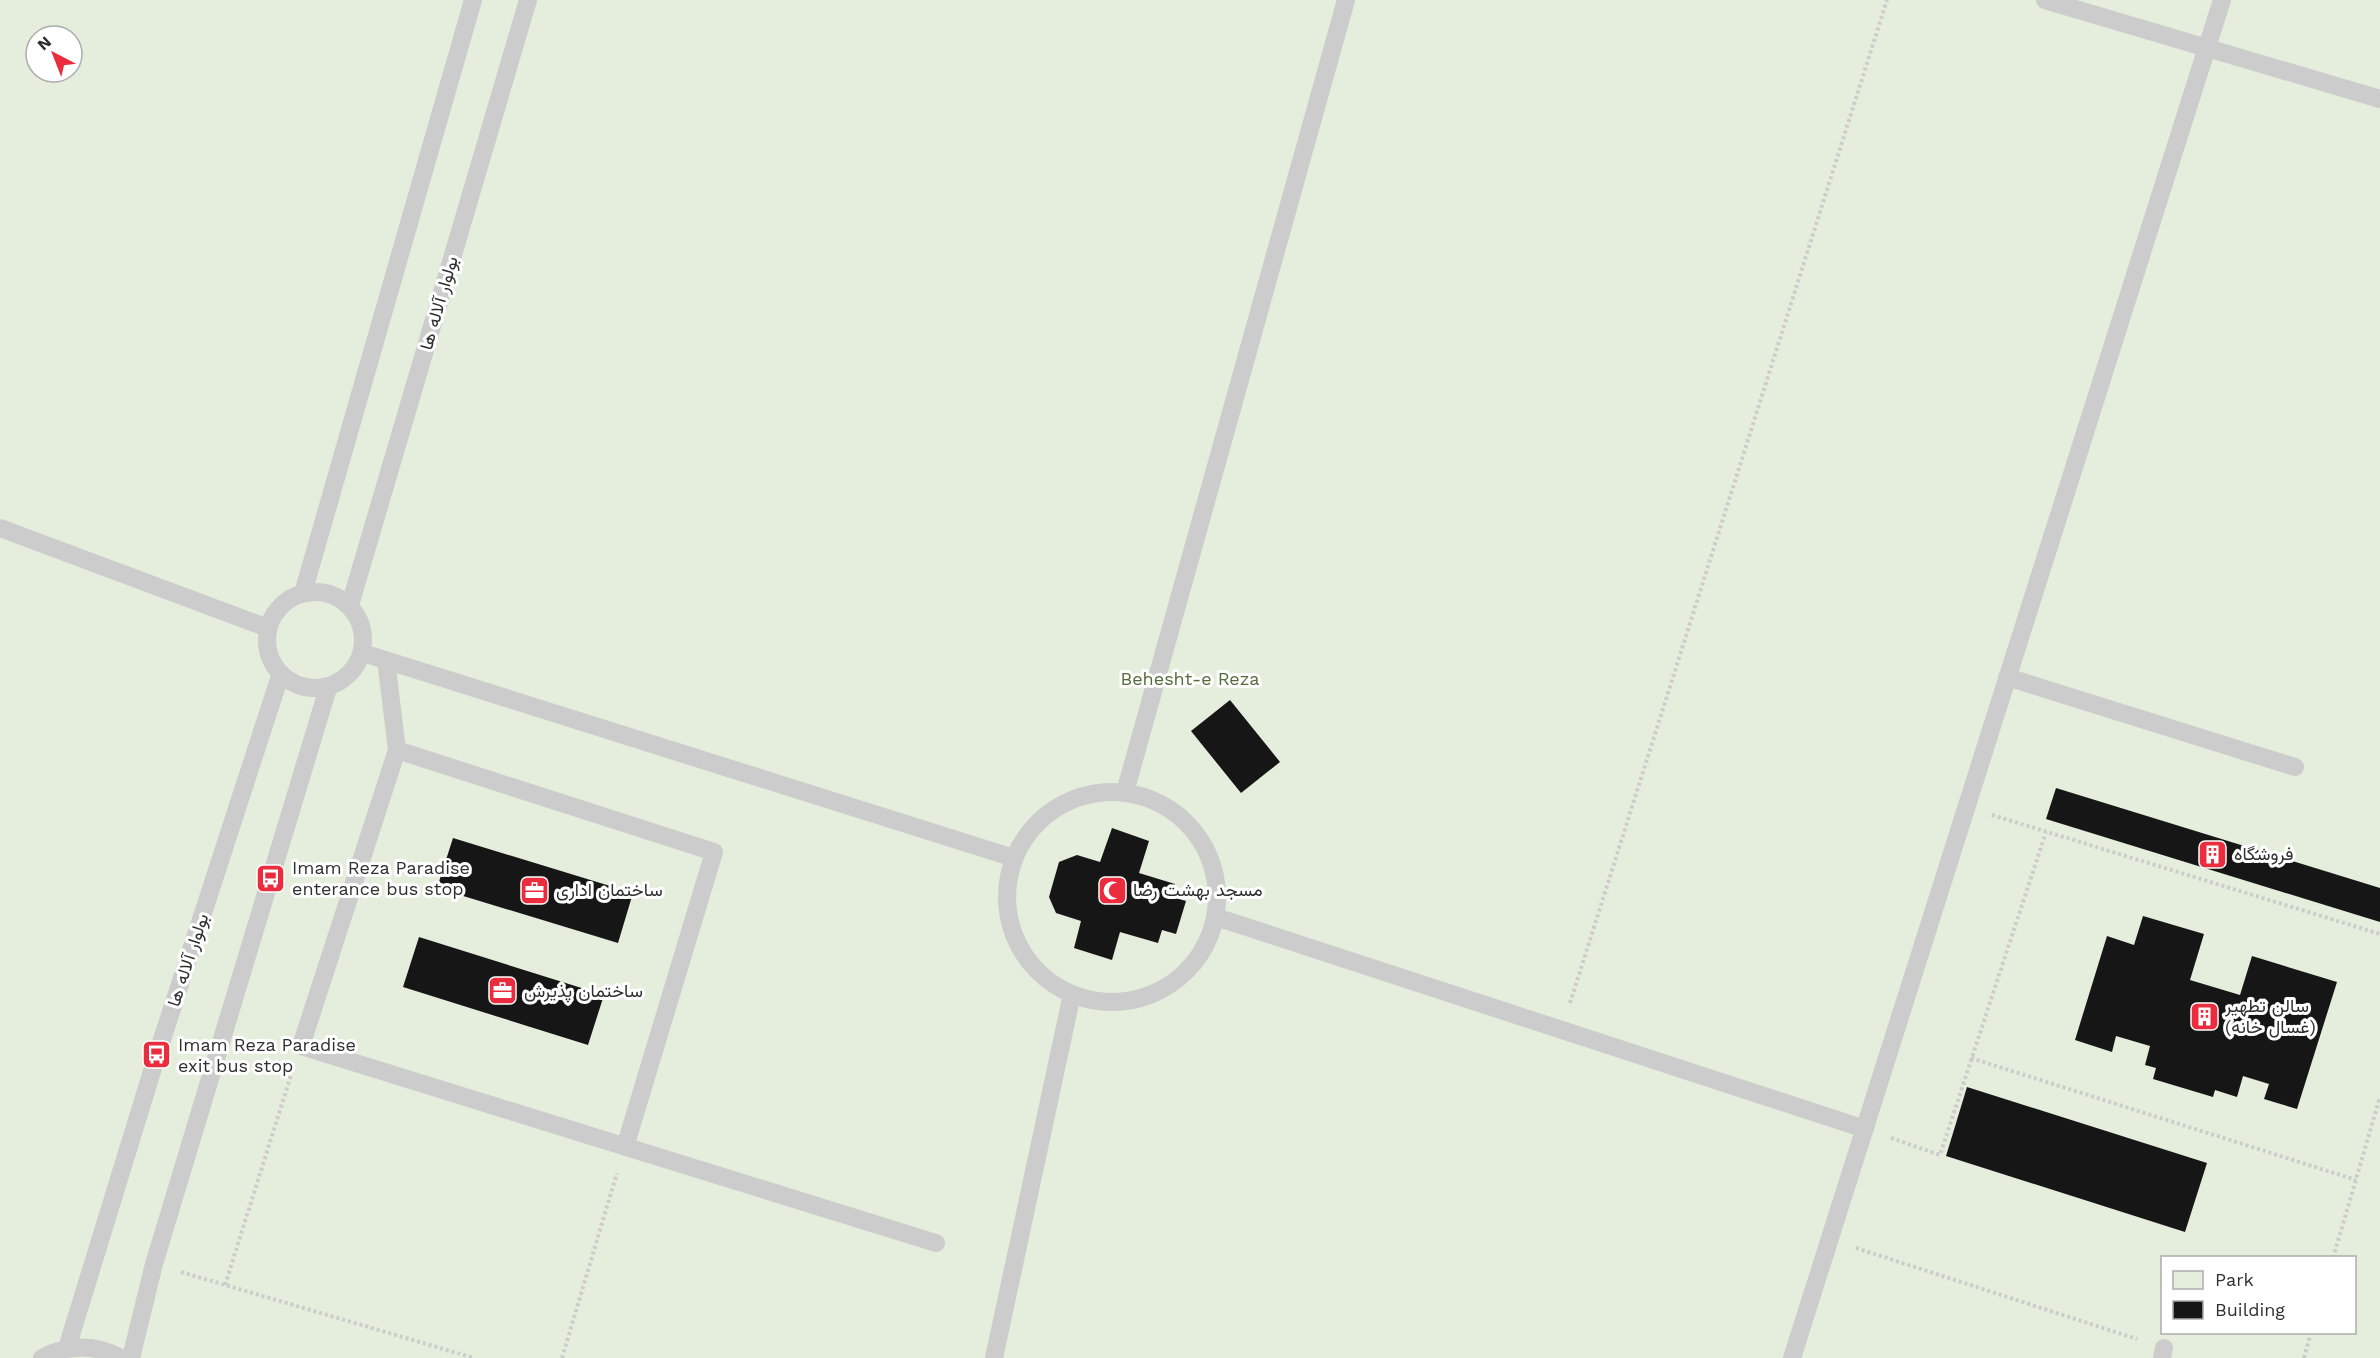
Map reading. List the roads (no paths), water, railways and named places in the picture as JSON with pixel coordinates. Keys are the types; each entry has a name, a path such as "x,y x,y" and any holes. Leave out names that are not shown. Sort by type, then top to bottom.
{"lane":[{"path":"303,593 473,0"},
{"name":"بولوار آلاله ها","path":"350,605 528,0"},
{"path":"1125,792 1346,0"},
{"path":"2045,0 2380,99"},
{"path":"1792,1358 2222,0"},
{"path":"0,528 268,628"},
{"path":"303,593 328,593 350,605 363,627 363,653 350,675 328,688 303,688 280,676 268,654 268,628 280,606 303,593"},
{"path":"363,653 1014,858"},
{"path":"386,660 397,750 301,1046 936,1243"},
{"name":"بولوار آلاله ها","path":"67,1348 157,1055 280,676"},
{"path":"2007,677 2295,767"},
{"path":"131,1358 154,1264 328,688"},
{"path":"397,750 714,852 625,1147"},
{"path":"1125,792 1158,801 1187,821 1207,849 1217,882 1216,917 1206,946 1187,971 1162,990 1133,1000 1102,1002 1072,994 1044,978 1022,953 1009,923 1006,890 1014,858 1032,828 1058,806 1091,793 1125,792"},
{"path":"1216,917 1865,1128"},
{"path":"994,1358 1072,994"},
{"path":"42,1358 67,1348 88,1347 110,1352 121,1358"}],"place":[{"name":"فروشگاه","path":"2213,854"},
{"name":"Imam Reza Paradise enterance bus stop","path":"271,878"},
{"name":"ساختمان اداری","path":"535,890"},
{"name":"مسجد بهشت رضا","path":"1112,890"},
{"name":"ساختمان پذیرش","path":"503,991"},
{"name":"سالن تطهیر (غسال خانه)","path":"2204,1016"},
{"name":"Imam Reza Paradise exit bus stop","path":"157,1055"}],"park label":[{"name":"Behesht-e Reza","path":"1190,679"}]}
